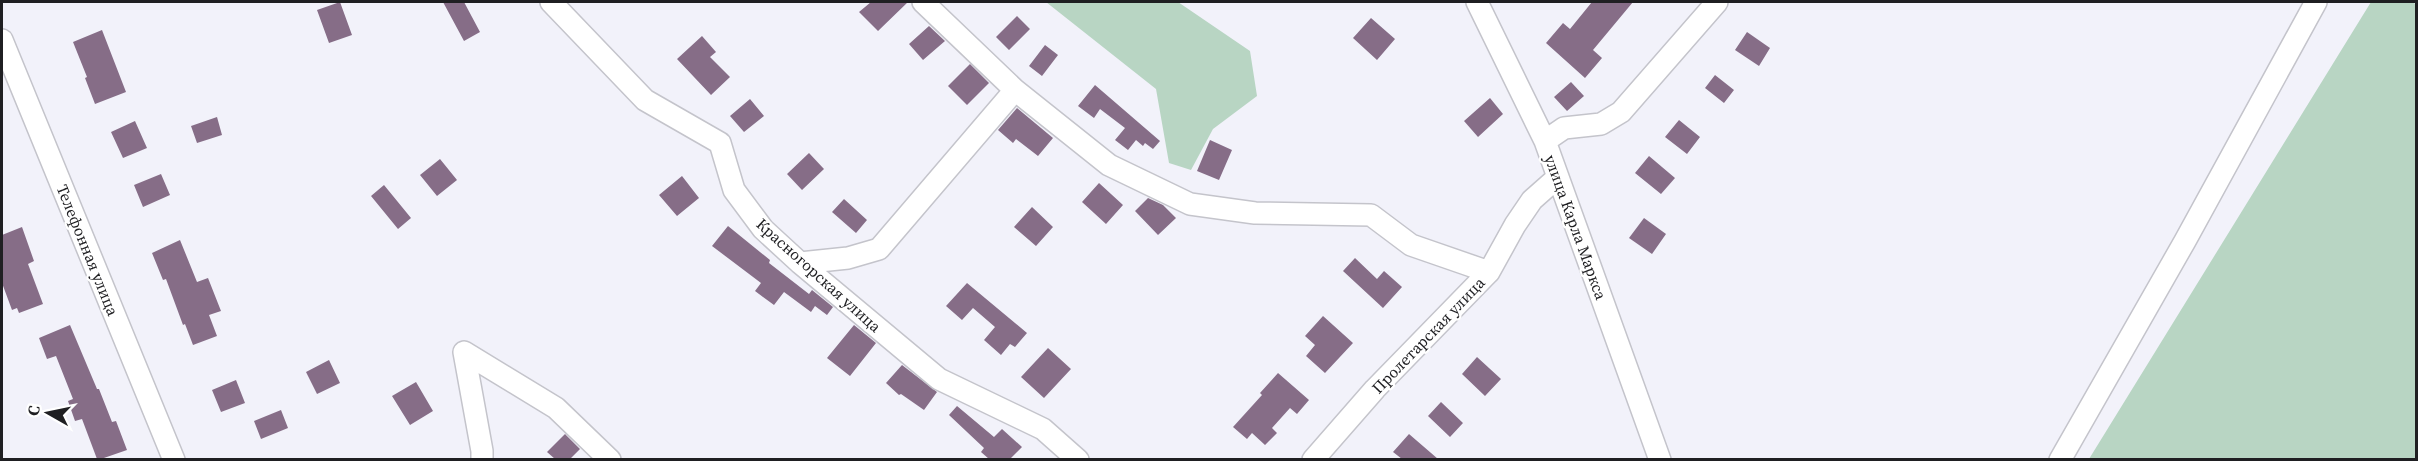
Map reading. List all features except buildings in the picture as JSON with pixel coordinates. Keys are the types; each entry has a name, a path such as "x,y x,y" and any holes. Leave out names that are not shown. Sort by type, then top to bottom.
{"street":[{"name":"Красногорская улица","path":"551,2 645,100 720,143 734,190 763,229 800,262 939,379 1042,429 1078,459"},
{"path":"922,2 1015,90 1110,165 1190,204 1256,213 1371,215 1411,245 1489,272"},
{"name":"улица Карла Маркса","path":"1477,2 1545,141 1660,459"},
{"path":"1545,141 1564,128 1601,124 1621,112 1717,2"},
{"path":"2060,459 2179,251 2316,2"},
{"name":"Телефонная улица","path":"2,40 174,459"},
{"path":"800,262 848,258 879,249 1015,90"},
{"name":"Пролетарская улица","path":"1313,459 1375,389 1489,272 1532,200 1558,177"},
{"path":"482,459 464,352 556,408 610,459"}],"green space":[{"path":"1046,2 1178,2 1250,51 1257,96 1213,129 1191,170 1169,163 1156,89"},
{"path":"2371,2 2416,4 2416,459 2089,459"}]}
